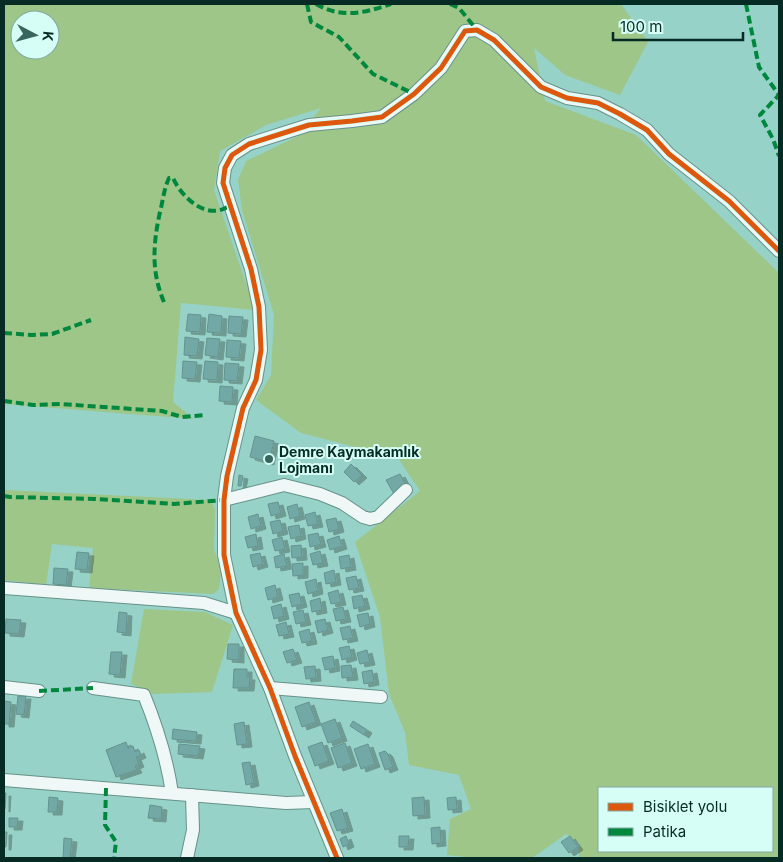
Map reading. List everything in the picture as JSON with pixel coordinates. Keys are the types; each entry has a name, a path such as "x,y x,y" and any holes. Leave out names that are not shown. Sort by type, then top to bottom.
{"street":[{"path":"337,858 313,802 270,688 236,613 224,555 224,500 227,476 243,408 256,380 261,350 259,307 251,269 223,183 224,168 232,154 250,144 309,125 352,122 382,117 414,94 441,68 465,31 477,30 494,40 541,87 567,98 598,104 647,130 670,154 728,201 779,251"},
{"path":"224,500 284,485 320,494 370,519 378,517 406,490"},
{"path":"4,588 204,603 236,613"},
{"path":"4,687 39,690"},
{"path":"94,688 144,695 157,725 172,793"},
{"path":"270,688 381,697"},
{"path":"4,780 286,803 313,802"},
{"path":"187,858 194,830 192,795"}],"green space":[{"path":"4,4 621,4 648,42 620,95 565,75 534,48 545,101 636,135 779,273 779,858 579,858 579,843 566,834 532,858 476,858 447,855 450,819 471,809 459,775 409,765 405,732 389,694 380,617 355,542 420,491 398,458 301,433 256,400 271,375 274,315 242,210 238,180 246,161 298,136 321,108 266,125 220,151 214,190 255,310 181,303 173,402 194,419 4,404"},
{"path":"4,490 211,500 215,510 214,549 221,571 219,589 213,594 89,588 93,548 52,544 46,585 4,580"},
{"path":"144,609 205,612 233,625 212,692 154,694 131,684"}],"building":[{"path":"188,314 201,315 200,332 186,331"},
{"path":"209,314 222,316 221,333 207,332"},
{"path":"229,316 243,317 241,334 228,333"},
{"path":"185,337 199,339 197,356 184,355"},
{"path":"207,338 220,339 218,357 205,355"},
{"path":"227,340 241,341 239,358 226,357"},
{"path":"183,361 197,362 195,379 182,378"},
{"path":"205,361 218,362 217,380 203,379"},
{"path":"225,363 239,364 237,381 224,380"},
{"path":"220,386 233,387 232,402 219,401"},
{"name":"Demre Kaymakamlık Lojmanı","path":"255,436 274,441 269,462 250,457"},
{"path":"351,464 362,475 354,482 344,472"},
{"path":"400,474 407,487 394,494 386,480"},
{"path":"239,475 243,476 241,486 238,486"},
{"path":"278,502 281,513 271,516 268,504"},
{"path":"297,504 300,516 290,519 287,507"},
{"path":"315,512 318,524 308,526 305,515"},
{"path":"258,514 261,526 251,529 248,517"},
{"path":"336,518 339,529 329,532 326,520"},
{"path":"280,520 283,531 273,534 270,522"},
{"path":"299,525 301,536 291,539 288,527"},
{"path":"318,533 321,544 310,547 308,535"},
{"path":"256,534 258,546 248,548 245,537"},
{"path":"339,536 342,546 330,550 327,540"},
{"path":"282,537 285,549 275,551 272,540"},
{"path":"301,545 302,557 292,558 291,546"},
{"path":"320,551 323,563 313,565 310,554"},
{"path":"77,552 89,553 87,570 75,569"},
{"path":"260,553 263,564 253,567 250,555"},
{"path":"284,554 287,566 276,568 274,557"},
{"path":"349,555 351,567 341,569 339,557"},
{"path":"303,563 303,575 293,576 292,564"},
{"path":"54,568 68,569 66,585 53,584"},
{"path":"334,570 336,582 326,584 324,573"},
{"path":"356,576 359,588 349,590 346,578"},
{"path":"316,579 318,591 308,594 305,582"},
{"path":"275,585 278,597 268,600 265,588"},
{"path":"338,590 341,602 331,604 328,593"},
{"path":"299,593 302,604 292,607 289,595"},
{"path":"362,595 365,606 354,609 352,597"},
{"path":"320,598 322,610 312,612 310,601"},
{"path":"281,604 284,616 274,619 271,607"},
{"path":"343,607 346,619 336,621 333,609"},
{"path":"303,610 306,622 296,624 293,612"},
{"path":"119,612 127,613 126,633 117,632"},
{"path":"368,613 370,624 360,627 357,615"},
{"path":"6,619 21,620 19,634 5,633"},
{"path":"325,619 328,630 318,633 315,621"},
{"path":"286,622 289,634 279,636 276,625"},
{"path":"350,626 353,638 343,640 340,628"},
{"path":"309,629 312,641 302,643 299,632"},
{"path":"228,644 239,644 239,660 227,659"},
{"path":"349,646 352,657 342,660 339,648"},
{"path":"293,649 297,660 287,663 283,652"},
{"path":"367,650 370,662 360,664 357,653"},
{"path":"111,652 122,652 120,675 109,674"},
{"path":"333,656 335,668 325,670 322,658"},
{"path":"351,665 353,677 342,678 341,666"},
{"path":"315,666 316,678 306,679 304,667"},
{"path":"234,669 247,669 247,677 250,677 249,688 233,688"},
{"path":"372,670 374,682 364,684 362,672"},
{"path":"18,696 26,696 24,715 16,714"},
{"path":"4,701 11,702 9,724 4,724"},
{"path":"309,702 316,722 302,727 295,707"},
{"path":"335,719 342,738 328,743 321,724"},
{"path":"353,721 367,730 364,735 350,726"},
{"path":"244,722 247,744 237,745 234,724"},
{"path":"173,729 197,732 196,741 172,739"},
{"path":"126,742 128,748 133,746 135,752 139,750 141,755 136,757 139,764 135,766 137,770 116,777 106,750"},
{"path":"322,742 329,761 315,766 308,747"},
{"path":"345,743 352,763 338,768 331,748"},
{"path":"179,744 200,746 198,756 178,754"},
{"path":"368,744 375,764 361,769 354,749"},
{"path":"385,751 393,767 385,770 379,753"},
{"path":"250,762 254,783 246,785 242,763"},
{"path":"4,793 6,793 5,809 4,809"},
{"path":"49,797 58,798 57,812 48,812"},
{"path":"424,797 425,815 413,816 412,798"},
{"path":"456,797 457,809 448,810 447,798"},
{"path":"150,805 162,807 161,819 148,818"},
{"path":"342,809 348,828 337,831 330,813"},
{"path":"9,818 18,818 17,827 9,827"},
{"path":"440,827 441,843 432,844 431,828"},
{"path":"4,832 7,832 6,847 4,847"},
{"path":"346,836 349,844 343,847 340,839"},
{"path":"399,836 409,836 408,847 399,847"},
{"path":"570,836 578,847 569,853 561,842"},
{"path":"64,838 72,839 70,858 63,858"}],"marked path":[{"path":"307,4 311,22 339,37 373,74 414,94"},
{"path":"316,4 335,12 344,13 362,12 391,4"},
{"path":"450,4 459,8 477,30"},
{"path":"746,4 759,67 779,95 760,115 773,139 779,156"},
{"path":"164,302 157,280 154,258 160,212 169,178 173,178 182,193 189,200 204,209 212,211 221,210 229,206"},
{"path":"4,333 52,334 91,320"},
{"path":"4,401 33,405 60,404 162,411 182,417 205,415"},
{"path":"4,496 174,504 224,500"},
{"path":"39,691 93,688"},
{"path":"106,788 105,825 116,842 114,858"}],"cycle path":[{"path":"337,858 295,756 270,688 236,613 224,555 224,500 227,476 243,408 256,380 261,350 259,307 251,269 223,183 225,168 232,155 249,144 309,125 382,117 414,94 441,68 465,31 477,30 494,40 541,87 567,98 598,103 647,130 669,154 729,201 779,251"}],"place":[{"name":"Demre Kaymakamlık Lojmanı","path":"269,459"}]}
